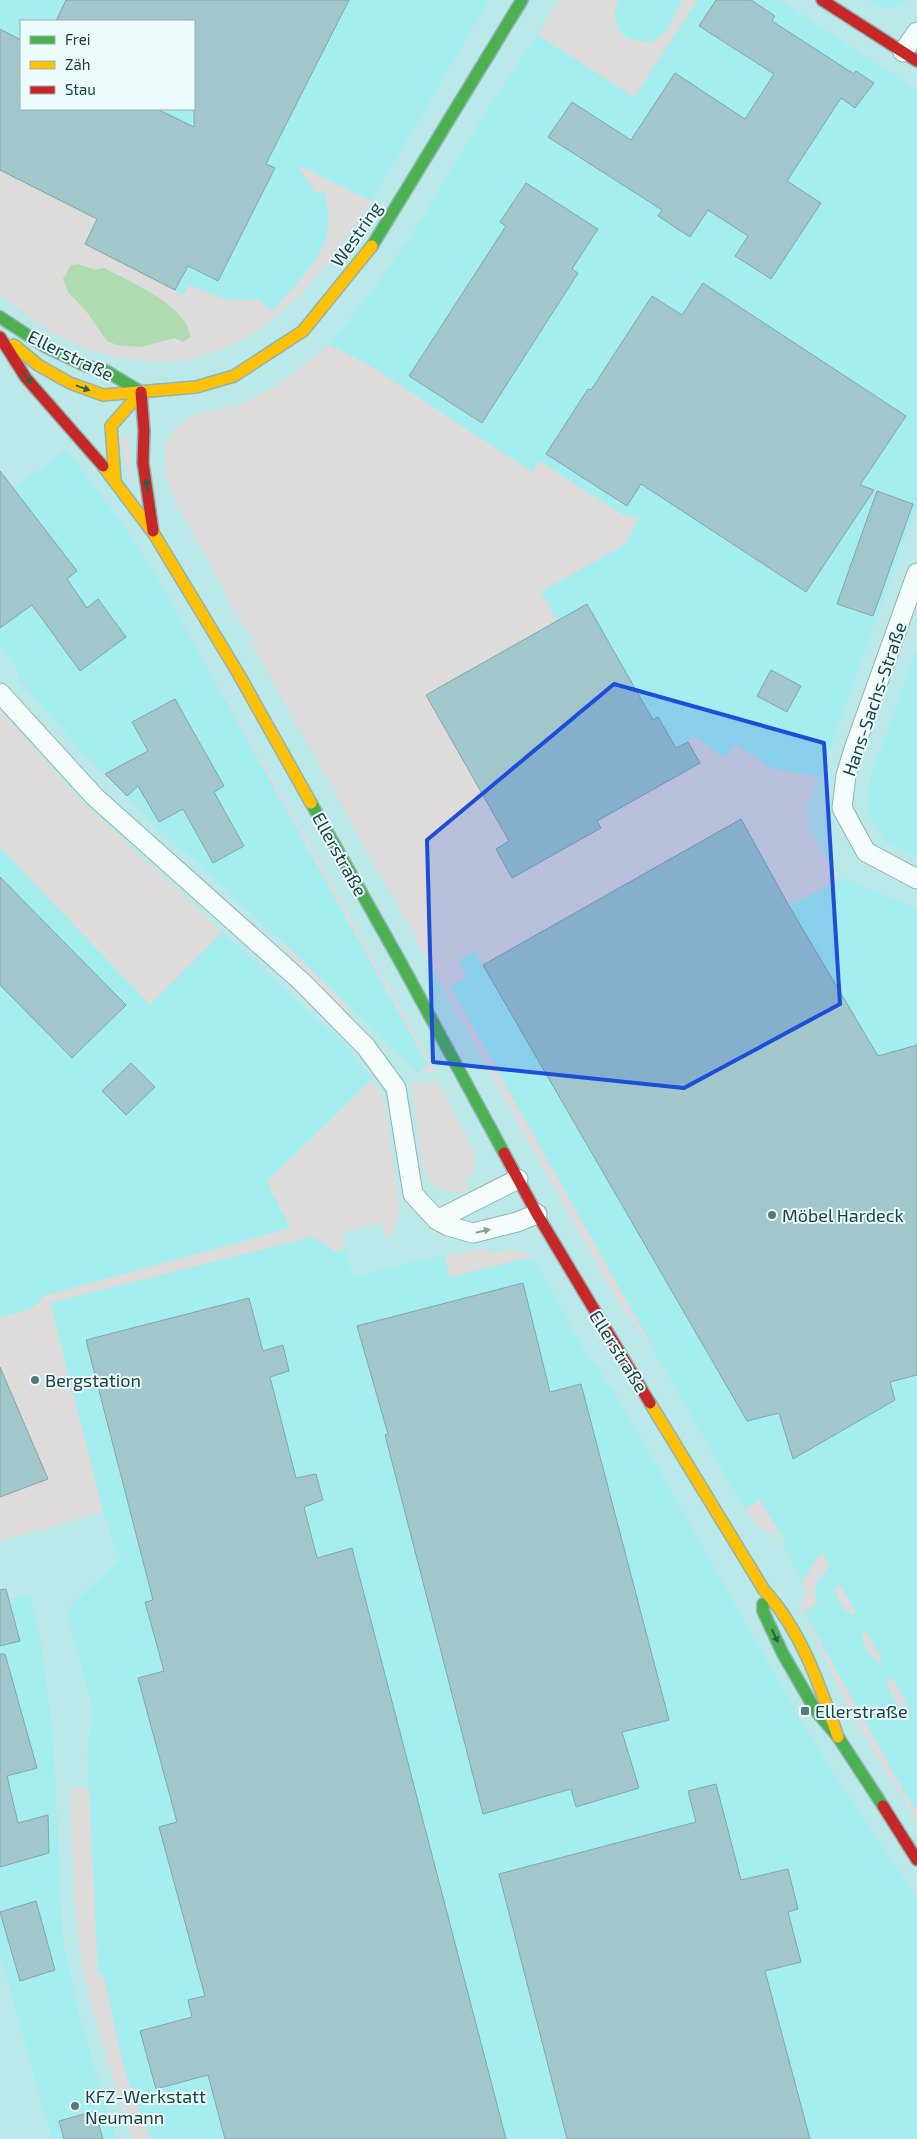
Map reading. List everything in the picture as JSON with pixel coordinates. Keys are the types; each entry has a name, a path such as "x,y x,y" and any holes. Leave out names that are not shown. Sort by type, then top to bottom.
{"main road":[{"name":"Westring","path":"141,392 196,387 234,376 302,332 369,250 522,0"},
{"path":"822,0 910,56"},
{"name":"Ellerstraße","path":"0,317 44,346 86,366 106,371 141,392"},
{"name":"Ellerstraße","path":"0,333 38,365 81,388 103,395 141,392"},
{"name":"Ellerstraße","path":"0,337 26,378 115,480 154,534 238,673 401,963 537,1214 612,1342 764,1590 780,1607 821,1689 838,1737"},
{"name":"Ellerstraße","path":"141,392 144,463 154,534"},
{"path":"115,480 111,426 141,392"},
{"name":"Ellerstraße","path":"764,1590 763,1610 783,1654 816,1711 838,1737 917,1860"}],"street":[{"path":"910,56 917,32"},
{"name":"Hans-Sachs-Straße","path":"917,574 854,749 846,775 842,808 866,852 917,879"},
{"path":"0,693 95,797 302,982 366,1047 396,1088 413,1194 437,1220 448,1226 474,1234 517,1222 537,1214"},
{"path":"437,1220 518,1179"}],"highlighted area":[{"path":"614,684 824,743 840,1004 684,1088 433,1062 427,840"}],"shaded area":[{"path":"0,0 489,0 371,201 341,247 307,287 273,318 250,335 224,349 196,358 174,362 133,360 92,351 64,340 19,312 0,294"},
{"path":"559,0 780,0 917,90 917,505 792,854 838,876 917,909 917,1822 849,1711 800,1606 806,1590 778,1535 770,1534 757,1525 748,1514 659,1359 620,1305 277,691 250,641 254,638 250,631 246,632 184,515 288,378 343,328 387,271 420,222 488,109"},
{"path":"559,0 619,0 615,9 615,19 619,29 626,37 650,43 666,32 682,0 698,0 634,97 538,35"},
{"path":"867,0 908,0 904,4 891,8 877,6"},
{"path":"297,164 371,201 334,254 313,280 290,304 265,325 238,342 208,354 176,361 121,358 83,347 65,339 31,319 0,294 0,170 97,219 85,244 184,295 189,285 225,299 259,300 272,311 314,261 326,239 328,228 325,193 315,192"},
{"path":"79,264 95,270 104,268 156,296 180,315 187,326 190,337 183,342 174,338 141,347 117,345 107,341 86,311 68,292 63,279 71,265"},
{"path":"328,344 371,366 532,472 540,461 623,515 639,517 626,544 541,592 557,621 427,695 509,841 496,849 512,878 600,828 597,821 699,763 688,742 694,736 725,758 735,744 771,768 819,777 806,813 817,844 838,876 832,889 826,887 789,906 741,819 483,965 475,951 458,961 467,977 450,986 657,1355 620,1305 589,1251 250,641 254,638 250,631 246,632 240,621 183,514 168,479 164,458 166,445 172,433 182,423 193,416 235,406 265,393"},
{"path":"119,435 129,437 133,497"},
{"path":"66,450 117,516 162,585 429,1065 418,1073 283,942 162,831 78,747 19,680 16,666 0,648 0,499"},
{"path":"162,585 336,891 435,1072 418,1073 428,1065"},
{"path":"917,647 917,856 888,843 869,816 867,806 869,783"},
{"path":"0,710 78,798 222,932 150,1005 0,847"},
{"path":"0,847 150,1005 222,932 347,1046 372,1079 267,1181 290,1228 44,1296 33,1308 0,1318"},
{"path":"283,942 351,1009 345,1012 298,966 282,946"},
{"path":"372,1079 381,1093 386,1108 399,1202 398,1220 394,1232 386,1239 381,1223 341,1233 345,1249 336,1252 313,1237 50,1303 103,1512 0,1541 0,1318 33,1308 44,1296 290,1228 267,1182"},
{"path":"438,1080 475,1154 474,1169 464,1181 469,1190 462,1192 442,1191 437,1188 428,1179 422,1161 409,1085"},
{"path":"313,1237 336,1252 345,1249 353,1277 444,1255 497,1247 498,1251 510,1249 528,1253 534,1259 580,1344 617,1397 657,1466 795,1711 917,1899 917,2139 151,2139 135,2101 122,2061 103,1974 98,1974 87,1753 93,1711 66,1610 120,1559 103,1512 50,1303"},
{"path":"490,1248 490,1252 508,1250 525,1252 534,1259 519,1260 450,1277 444,1255"},
{"path":"760,1500 784,1540 782,1544 778,1535 758,1526 745,1508"},
{"path":"822,1552 830,1567 816,1584 815,1593 818,1603 804,1612 913,1808 917,1806 917,1822 849,1711 800,1606 806,1590 802,1581"},
{"path":"840,1585 856,1613 852,1615 843,1607 838,1599 836,1587"},
{"path":"29,1594 41,1643 53,1735 63,1941 79,2015 116,2139 52,2139 0,1954 0,1602"},
{"path":"866,1631 882,1660 878,1662 864,1645 862,1637"},
{"path":"892,1677 908,1706 904,1708 894,1700 890,1691 888,1679"},
{"path":"70,1788 89,1789 98,1974 103,1974 122,2061 135,2101 151,2139 132,2139 93,2011 79,1945"}],"building":[{"path":"66,0 349,0 266,164 275,168 218,281 188,266 175,290 85,244 97,219 0,170 0,29 20,39 20,110 159,110 194,127 195,20 56,20"},
{"path":"716,0 751,0 775,16 772,21 854,74 856,71 874,83 855,108 841,98 787,181 821,203 771,279 735,256 748,236 708,210 690,237 658,216 662,210 548,137 572,102 631,140 675,73 745,119 774,74 699,26"},
{"path":"526,183 598,229 572,269 578,273 482,423 409,376 506,226 500,222"},
{"path":"703,283 906,416 860,485 874,490 806,592 641,484 627,506 546,454 588,389 591,390 652,296 682,315"},
{"path":"0,471 77,571 67,579 87,608 98,599 126,637 80,671 32,605 0,628"},
{"path":"877,491 913,504 873,616 837,604"},
{"path":"587,604 653,720 658,717 676,748 688,742 700,763 597,821 601,828 512,878 496,849 509,841 426,695"},
{"path":"771,670 801,686 787,712 757,696"},
{"path":"175,699 224,786 214,792 244,846 213,863 183,809 159,822 138,786 127,796 105,774 148,751 132,722"},
{"name":"Möbel Hardeck","path":"741,819 789,906 878,1056 917,1045 917,1375 890,1382 895,1400 793,1459 779,1413 747,1421 483,965"},
{"path":"0,877 126,1005 72,1058 0,985"},
{"path":"131,1063 155,1087 126,1115 102,1091"},
{"path":"523,1283 550,1392 581,1384 669,1720 622,1732 639,1788 576,1807 571,1789 483,1814 385,1435 388,1434 357,1326"},
{"path":"249,1298 263,1351 283,1345 289,1371 270,1377 296,1478 316,1474 323,1500 304,1507 317,1558 352,1548 506,2139 225,2139 208,2075 156,2089 140,2031 192,2017 188,2000 205,1996 159,1827 177,1822 138,1678 164,1671 145,1602 153,1600 86,1340"},
{"path":"0,1367 48,1479 0,1497"},
{"path":"6,1589 20,1641 0,1646 0,1590"},
{"path":"0,1654 5,1654 37,1768 7,1776 18,1823 48,1815 49,1853 0,1867"},
{"path":"716,1784 741,1880 788,1869 798,1909 788,1912 801,1962 765,1971 810,2139 567,2139 499,1874 696,1822 688,1791"},
{"path":"36,1901 55,1970 20,1981 0,1912"},
{"path":"95,2111 103,2139 64,2139 59,2121"}],"traffic: fast":[{"path":"372,246 522,0"},
{"path":"0,317 44,346 86,366 106,371 141,392"},
{"path":"311,803 401,963 504,1153"},
{"path":"763,1604 763,1611 783,1654 816,1711 838,1737 883,1806"}],"traffic: slow":[{"path":"14,345 38,365 70,383 103,395 196,387 234,376 303,331 372,246"},
{"path":"115,480 111,426 141,392"},
{"path":"103,466 154,534 238,673 311,803"},
{"path":"650,1403 764,1590 789,1623 808,1659 838,1737"}],"traffic: jam":[{"path":"822,0 917,61"},
{"path":"0,337 26,378 103,466"},
{"path":"141,392 144,430 143,463 153,531"},
{"path":"504,1153 537,1214 650,1403"},
{"path":"883,1806 917,1860"}],"place":[{"name":"Möbel Hardeck","path":"772,1215"},
{"name":"Bergstation","path":"35,1380"},
{"name":"Ellerstraße","path":"805,1711"},
{"name":"KFZ-Werkstatt Neumann","path":"75,2106"}]}
